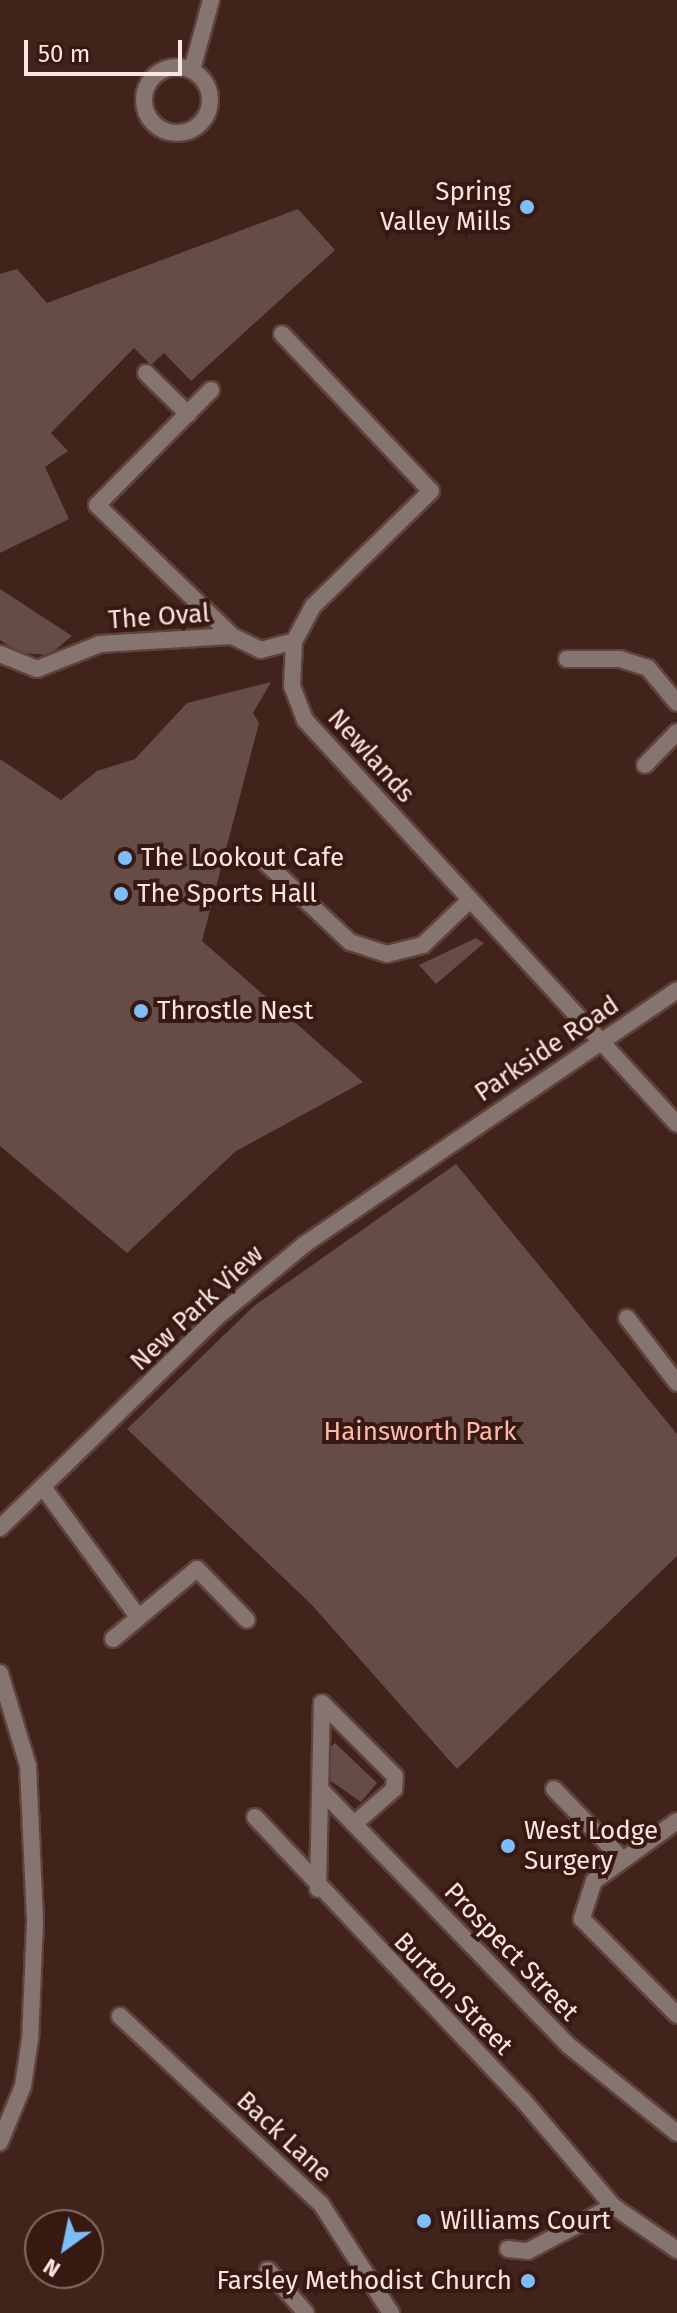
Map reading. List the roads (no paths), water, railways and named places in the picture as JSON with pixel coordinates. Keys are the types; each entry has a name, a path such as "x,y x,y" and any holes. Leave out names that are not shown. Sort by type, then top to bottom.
{"street":[{"path":"192,70 211,0"},
{"path":"192,70 208,87 209,110 187,132 165,131 146,114 146,88 160,71 192,70"},
{"path":"211,390 97,505 232,636 261,650 294,641 334,579 431,491 282,334"},
{"path":"146,373 188,414"},
{"name":"The Oval","path":"0,654 37,669 100,644 232,636"},
{"name":"Newlands","path":"294,641 292,686 305,720 677,1124"},
{"path":"567,659 620,659 648,668 677,703"},
{"path":"645,765 677,732"},
{"path":"265,862 350,942 387,954 423,945 470,900"},
{"name":"Parkside Road","path":"445,1148 677,990"},
{"name":"New Park View","path":"0,1528 246,1291 445,1148"},
{"path":"627,1318 677,1383"},
{"path":"43,1487 139,1618"},
{"path":"113,1639 197,1569 247,1620"},
{"path":"0,1673 28,1766 35,1922 30,2039 23,2086 0,2142"},
{"path":"318,1889 322,1703 395,1776 394,1789 354,1824"},
{"path":"554,1789 621,1858"},
{"name":"Prospect Street","path":"322,1791 568,2045 677,2133"},
{"name":"Burton Street","path":"255,1817 318,1889 523,2100 613,2206 677,2250"},
{"path":"677,1821 621,1858 594,1881 582,1919 677,2015"},
{"name":"Back Lane","path":"120,2016 321,2204 391,2313"},
{"path":"508,2249 528,2251 613,2206"},
{"path":"268,2270 306,2313"}],"place":[{"name":"Spring Valley Mills","path":"527,207"},
{"name":"The Lookout Cafe","path":"125,858"},
{"name":"The Sports Hall","path":"121,894"},
{"name":"Throstle Nest","path":"141,1011"},
{"name":"West Lodge Surgery","path":"508,1846"},
{"name":"Williams Court","path":"424,2221"},
{"name":"Farsley Methodist Church","path":"528,2281"}],"park label":[{"name":"Hainsworth Park","path":"420,1432"}]}
